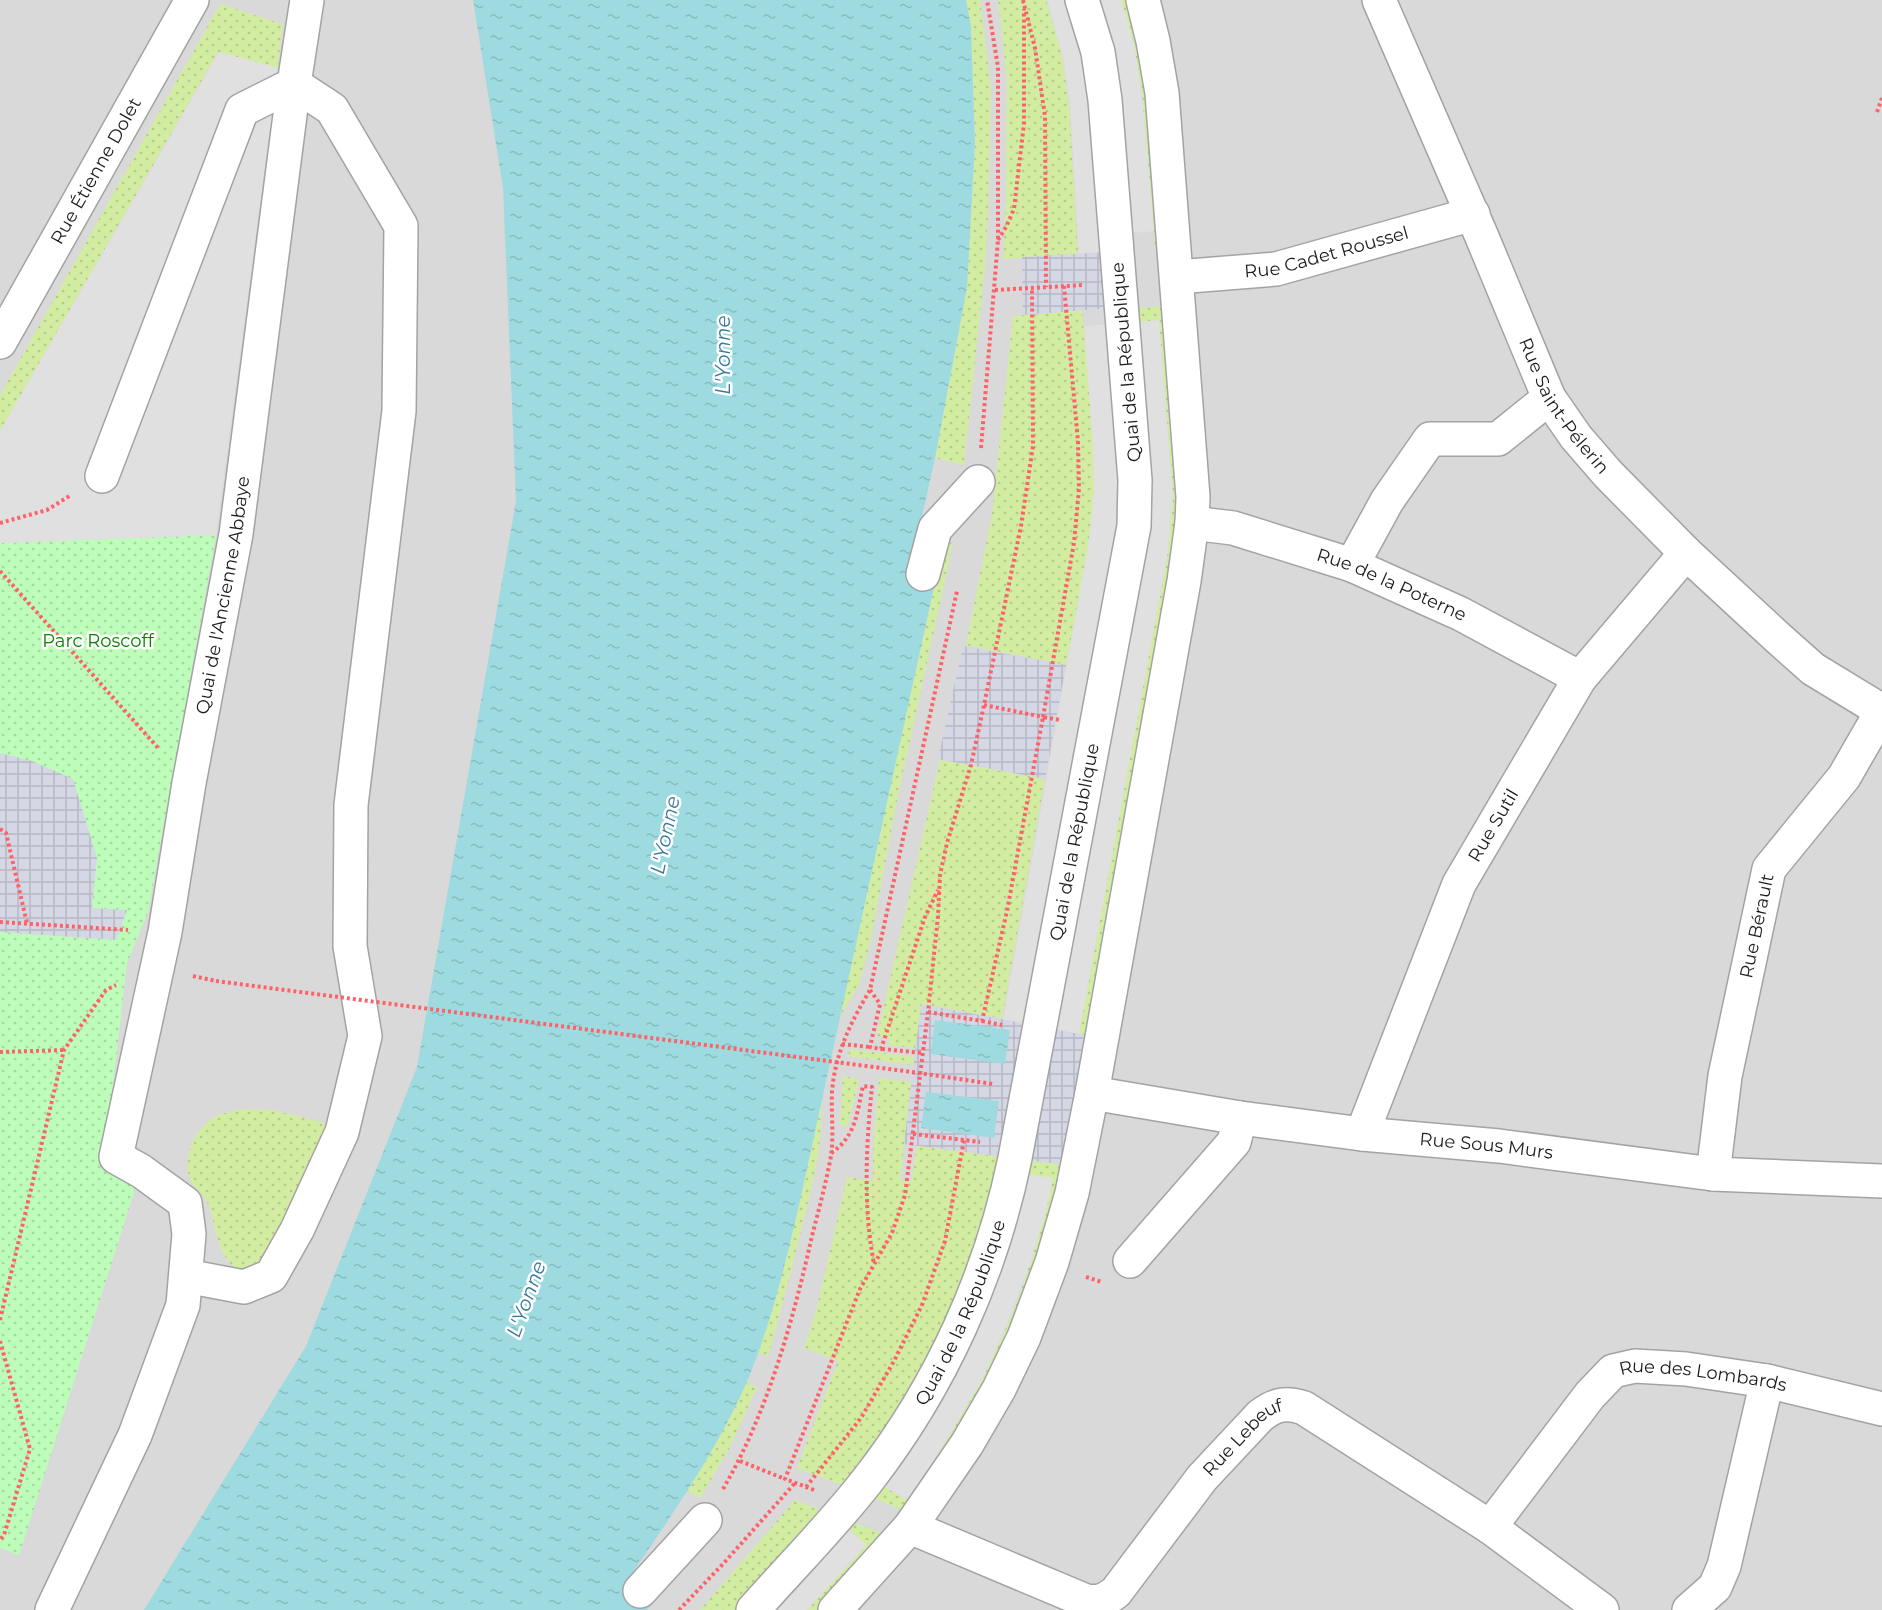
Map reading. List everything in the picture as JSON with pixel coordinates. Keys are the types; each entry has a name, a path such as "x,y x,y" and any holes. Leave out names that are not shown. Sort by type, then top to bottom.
{"street":[{"name":"Rue Étienne Dolet","path":"0,342 192,0"},
{"name":"Quai de l'Ancienne Abbaye","path":"186,1276 189,1234 185,1203 141,1171 116,1157 165,932 189,783 236,534 306,0"},
{"name":"Quai de la République","path":"753,1610 867,1481 914,1413 941,1368 968,1312 993,1244 1009,1189 1134,526 1136,480 1118,282 1105,100 1098,52 1082,0"},
{"path":"835,1610 910,1527 967,1444 999,1389 1024,1337 1052,1262 1072,1193 1092,1093 1137,851 1192,523 1193,497 1162,93 1143,0"},
{"name":"Rue Saint-Pélerin","path":"1379,0 1473,214 1549,398 1576,437 1608,474 1686,553 1813,669 1882,711"},
{"path":"52,1610 135,1435 183,1305 186,1276 244,1287 271,1276 297,1230 342,1132 364,1036 350,946 351,806 399,411 401,225 332,109 294,84 242,110 102,476"},
{"name":"Rue Cadet Roussel","path":"1177,277 1276,269 1473,214"},
{"path":"1352,565 1387,501 1430,439 1498,439 1549,398"},
{"path":"923,574 935,529 978,482"},
{"name":"Rue de la Poterne","path":"1192,523 1233,528 1352,565 1461,614 1580,678"},
{"name":"Rue Sutil","path":"1362,1134 1459,884 1580,678 1686,553"},
{"name":"Rue Bérault","path":"1713,1174 1725,1076 1769,869 1844,777 1882,711"},
{"name":"Rue Sous Murs","path":"1092,1093 1240,1118 1362,1134 1499,1146 1713,1174 1882,1181"},
{"path":"1130,1261 1234,1142 1240,1118"},
{"name":"Rue des Lombards","path":"1490,1527 1590,1395 1613,1371 1635,1366 1686,1369 1767,1382 1882,1409"},
{"path":"1689,1610 1715,1587 1725,1566 1767,1382"},
{"name":"Rue Lebeuf","path":"910,1527 956,1557 1097,1603 1106,1600 1116,1592 1202,1478 1260,1416 1280,1404 1291,1404 1304,1408 1490,1527 1598,1607"},
{"path":"640,1591 705,1520"},
{"path":"862,1610 871,1570"}],"path":[{"path":"978,482 998,240 998,67 987,0"},
{"path":"998,240 1014,208 1024,123 1023,1"},
{"path":"1023,1 1035,48 1045,116 1046,287"},
{"path":"1877,112 1882,98"},
{"path":"995,290 1118,282"},
{"path":"928,1012 982,1021 1007,911 1074,543 1079,489 1078,442 1064,286"},
{"path":"785,1479 860,1289 892,1233 905,1195 928,1012 940,874 971,765 1021,526 1033,446 1034,314 1032,288"},
{"path":"0,523 47,510 102,476"},
{"path":"0,571 189,783"},
{"path":"679,1610 795,1483 740,1461 778,1363 794,1309 831,1153 832,1089 842,1044 848,1027 870,990 959,584"},
{"path":"984,705 1043,717"},
{"path":"0,829 6,833 27,923"},
{"path":"882,1049 925,917 940,887"},
{"path":"0,922 165,932"},
{"path":"0,1320 64,1050 106,990 156,966"},
{"path":"216,981 919,1074"},
{"path":"870,990 880,1004 870,1047"},
{"path":"842,1044 923,1053"},
{"path":"0,1052 64,1050"},
{"path":"831,1153 842,1147 851,1133 863,1086 872,1087 867,1137 868,1229 875,1264"},
{"path":"913,1134 964,1140"},
{"path":"806,1487 861,1418 922,1305 945,1241 963,1151"},
{"path":"1052,1262 1103,1282 1110,1281 1130,1261"},
{"path":"0,1341 30,1449 4,1535 0,1540"}],"shaded area":[{"path":"0,0 1882,0 1882,1610 0,1610"},
{"path":"1047,0 1121,0 1134,45 1142,96 1154,231 1124,234 1131,323 1159,320 1173,497 1167,557 1079,1034 1054,1029 1027,1174 1053,1178 1031,1261 1005,1329 982,1380 931,1466 907,1500 883,1486 847,1528 866,1545 807,1610 735,1610 884,1440 966,1295 1031,1024 1003,1020 1088,546 1094,494 1084,326 1112,324 1106,253 1079,255 1070,104 1063,57"},
{"path":"219,52 278,68 216,535 0,543 0,431"},
{"path":"1106,252 1111,308 1023,315 1022,257"},
{"path":"963,646 1066,665 1045,779 938,759"},
{"path":"0,753 32,761 73,779 97,858 92,908 127,910 116,940 0,932"},
{"path":"921,1004 1090,1036 1065,1165 904,1144"}],"green space":[{"path":"966,0 980,0 991,90 985,265 964,465 935,458 967,287 975,144 971,27"},
{"path":"998,0 1046,0 1062,56 1069,105 1078,254 1003,259 1007,79"},
{"path":"1121,0 1133,0 1166,248 1155,249 1142,96 1134,45"},
{"path":"220,4 282,24 278,68 218,52 0,431 0,395"},
{"path":"1169,305 1184,497 1090,1036 1079,1034 1167,557 1173,497 1159,320 1130,323 1129,309"},
{"path":"1082,310 1092,425 1094,493 1086,558 1066,665 966,645 992,514 1013,316"},
{"name":"Parc Roscoff","path":"216,535 148,912 127,963 104,1163 135,1189 19,1555 0,1548 0,543"},
{"path":"950,541 952,545 947,571 899,790 870,943 859,985 839,1018 936,578 945,544"},
{"path":"940,760 1045,779 1002,1018 922,1004 915,1048 888,1045 890,1039 877,1036"},
{"path":"850,1049 914,1057 913,1065 848,1056"},
{"path":"843,1076 859,1079 848,1125 843,1126 840,1124"},
{"path":"879,1078 911,1082 900,1180 911,1182 917,1146 1004,1157 985,1237 915,1389 844,1486 797,1468 838,1361 804,1348 816,1311 847,1177 873,1181"},
{"path":"821,1101 821,1131 814,1174 768,1356 757,1353 789,1248"},
{"path":"243,1109 272,1110 325,1123 323,1136 294,1207 257,1273 244,1272 234,1267 227,1259 221,1248 207,1201 191,1182 188,1169 193,1141 204,1125 221,1114"},
{"path":"1029,1159 1065,1165 1053,1215 990,1384 908,1512 873,1498 883,1486 907,1499 945,1443 994,1355 1031,1261 1053,1178 1026,1174"},
{"path":"746,1383 757,1387 729,1449 700,1498 687,1491"},
{"path":"795,1500 824,1511 735,1610 700,1610"},
{"path":"852,1522 889,1536 822,1610 807,1610 866,1545 847,1528"}],"water":[{"name":"L'Yonne","path":"473,0 966,0 971,27 975,144 967,287 935,458 910,570 936,578 799,1205 776,1296 755,1362 721,1435 628,1579 654,1602 647,1610 144,1610 306,1346 417,1067 516,501 503,188"},
{"path":"935,1020 1010,1030 1005,1064 931,1054"},
{"path":"926,1092 999,1101 994,1138 921,1128"}]}
